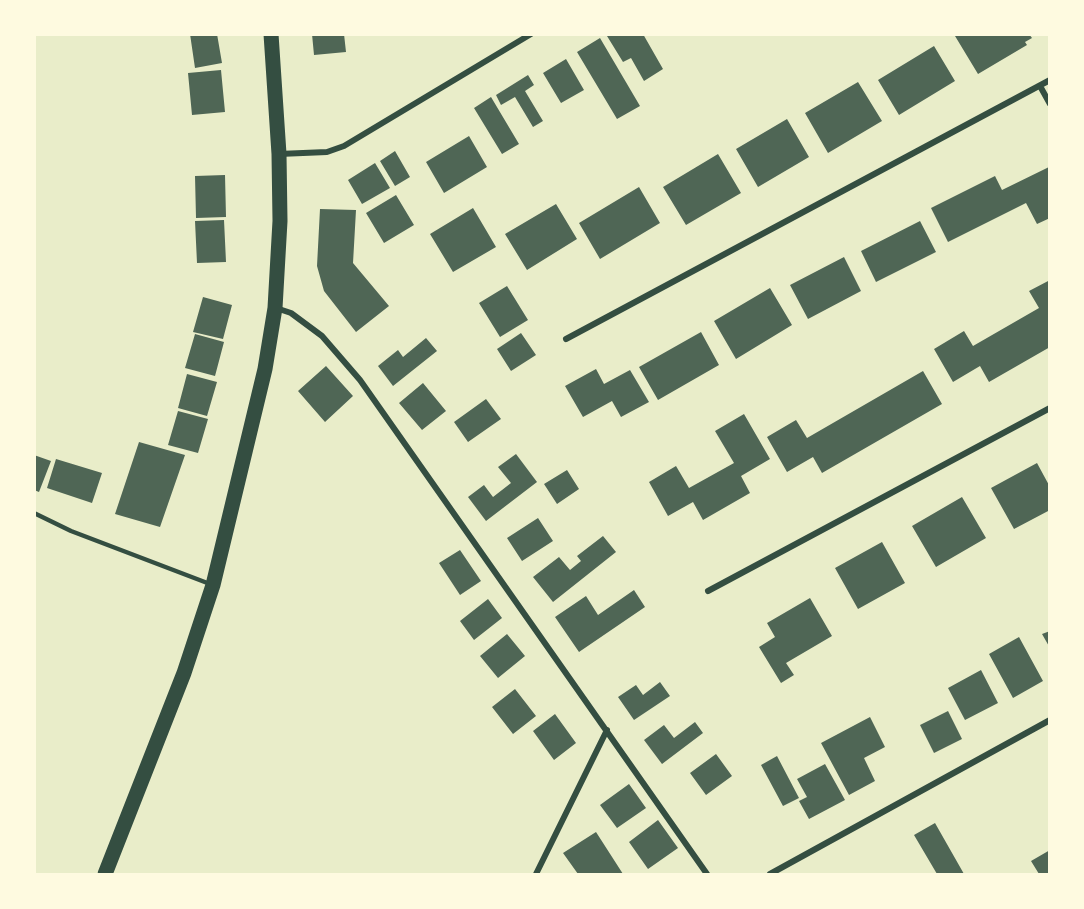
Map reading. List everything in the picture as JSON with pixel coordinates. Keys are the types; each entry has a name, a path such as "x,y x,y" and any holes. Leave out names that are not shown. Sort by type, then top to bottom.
{"main road":[{"path":"105,874 183,673 213,585 265,369 275,308 280,221 279,154 271,34"}],"street":[{"path":"279,154 327,152 344,146 531,34"},
{"path":"566,339 1050,80"},
{"path":"1040,86 1050,104"},
{"path":"275,308 291,313 322,336 360,380 708,874"},
{"path":"708,591 1050,408"},
{"path":"770,874 1050,720"},
{"path":"536,874 607,730"}],"lane":[{"path":"34,513 71,531 213,585"}],"building":[{"path":"190,34 217,34 222,63 195,68"},
{"path":"312,34 344,34 346,52 314,55"},
{"path":"610,34 643,34 663,69 644,81 631,58 623,62 607,36"},
{"path":"957,34 1029,34 1032,38 1025,42 1027,45 978,74 955,36"},
{"path":"600,38 640,106 617,119 577,52"},
{"path":"934,46 955,81 899,115 878,80"},
{"path":"566,59 584,90 561,103 543,73"},
{"path":"221,70 225,112 192,115 188,73"},
{"path":"528,75 534,85 525,91 543,121 533,127 515,97 501,105 496,95"},
{"path":"858,82 882,121 828,153 805,113"},
{"path":"491,97 519,144 502,154 474,108"},
{"path":"787,119 809,157 758,187 736,149"},
{"path":"469,136 487,167 444,193 426,162"},
{"path":"395,151 410,177 395,186 380,161"},
{"path":"718,154 741,193 686,225 663,187"},
{"path":"375,163 390,188 362,204 348,180"},
{"path":"1049,167 1050,218 1037,224 1026,203 948,242 931,208 995,176 1002,190"},
{"path":"225,175 226,217 196,218 195,176"},
{"path":"639,187 660,223 600,259 579,223"},
{"path":"396,195 414,225 384,243 366,213"},
{"path":"556,204 577,239 527,270 505,234"},
{"path":"473,208 496,247 453,272 430,234"},
{"path":"320,209 356,210 353,263 389,306 356,332 324,291 317,266"},
{"path":"224,220 226,262 197,263 195,221"},
{"path":"920,221 936,252 876,282 861,251"},
{"path":"844,257 861,291 808,319 790,285"},
{"path":"1050,280 1050,347 989,382 980,366 953,382 934,349 964,331 973,346 1039,308 1029,291"},
{"path":"507,286 528,320 500,337 479,303"},
{"path":"770,288 792,325 736,359 714,321"},
{"path":"203,297 232,305 223,339 193,332"},
{"path":"701,332 719,365 658,400 639,367"},
{"path":"521,333 536,355 511,371 497,349"},
{"path":"195,334 224,342 215,376 185,368"},
{"path":"426,338 437,351 393,386 378,366 398,350 403,357"},
{"path":"326,366 353,396 325,422 298,391"},
{"path":"596,369 604,384 630,370 649,402 621,417 612,401 583,417 565,386"},
{"path":"923,371 942,404 822,473 813,457 787,472 767,437 796,420 807,438"},
{"path":"187,374 217,382 207,416 178,408"},
{"path":"423,383 446,411 422,430 399,403"},
{"path":"486,399 501,419 468,442 454,422"},
{"path":"178,411 208,419 198,453 168,445"},
{"path":"744,414 770,459 741,476 750,493 703,520 693,502 668,516 649,482 676,466 689,488 734,463 715,431"},
{"path":"139,442 185,455 160,527 115,514"},
{"path":"516,454 537,482 486,521 468,497 484,485 493,497 511,483 498,467"},
{"path":"34,455 51,461 39,492 34,490"},
{"path":"56,459 102,473 92,503 47,488"},
{"path":"1037,463 1050,487 1050,510 1014,529 991,488"},
{"path":"567,470 579,489 557,504 544,484"},
{"path":"962,497 986,538 936,567 912,526"},
{"path":"538,518 553,541 522,561 507,538"},
{"path":"603,536 616,552 553,602 533,577 559,557 570,570 581,561 577,556"},
{"path":"882,542 905,583 858,609 835,568"},
{"path":"460,550 481,581 460,595 439,563"},
{"path":"634,590 645,607 579,652 555,617 586,596 598,615"},
{"path":"810,598 832,636 786,663 794,675 781,683 759,647 775,637 767,623"},
{"path":"488,599 502,618 474,640 460,621"},
{"path":"1050,631 1050,648 1042,634"},
{"path":"507,634 525,656 498,678 480,656"},
{"path":"1019,637 1043,681 1013,698 989,654"},
{"path":"981,670 998,703 965,720 948,688"},
{"path":"660,682 670,696 634,720 618,697 636,685 643,695"},
{"path":"515,689 536,716 513,734 492,707"},
{"path":"948,711 962,739 934,753 920,725"},
{"path":"555,714 576,743 554,760 533,731"},
{"path":"870,717 885,747 864,758 875,781 849,795 821,743"},
{"path":"695,722 703,733 662,764 644,740 664,725 674,738"},
{"path":"716,754 732,776 706,795 690,773"},
{"path":"777,756 799,798 783,806 761,765"},
{"path":"825,764 845,800 809,819 799,801 807,797 797,779"},
{"path":"629,784 646,808 617,828 600,805"},
{"path":"658,820 678,848 648,869 629,842"},
{"path":"935,823 964,874 937,874 914,835"},
{"path":"596,832 623,874 578,874 563,853"},
{"path":"1050,850 1050,874 1039,874 1031,861"}]}
